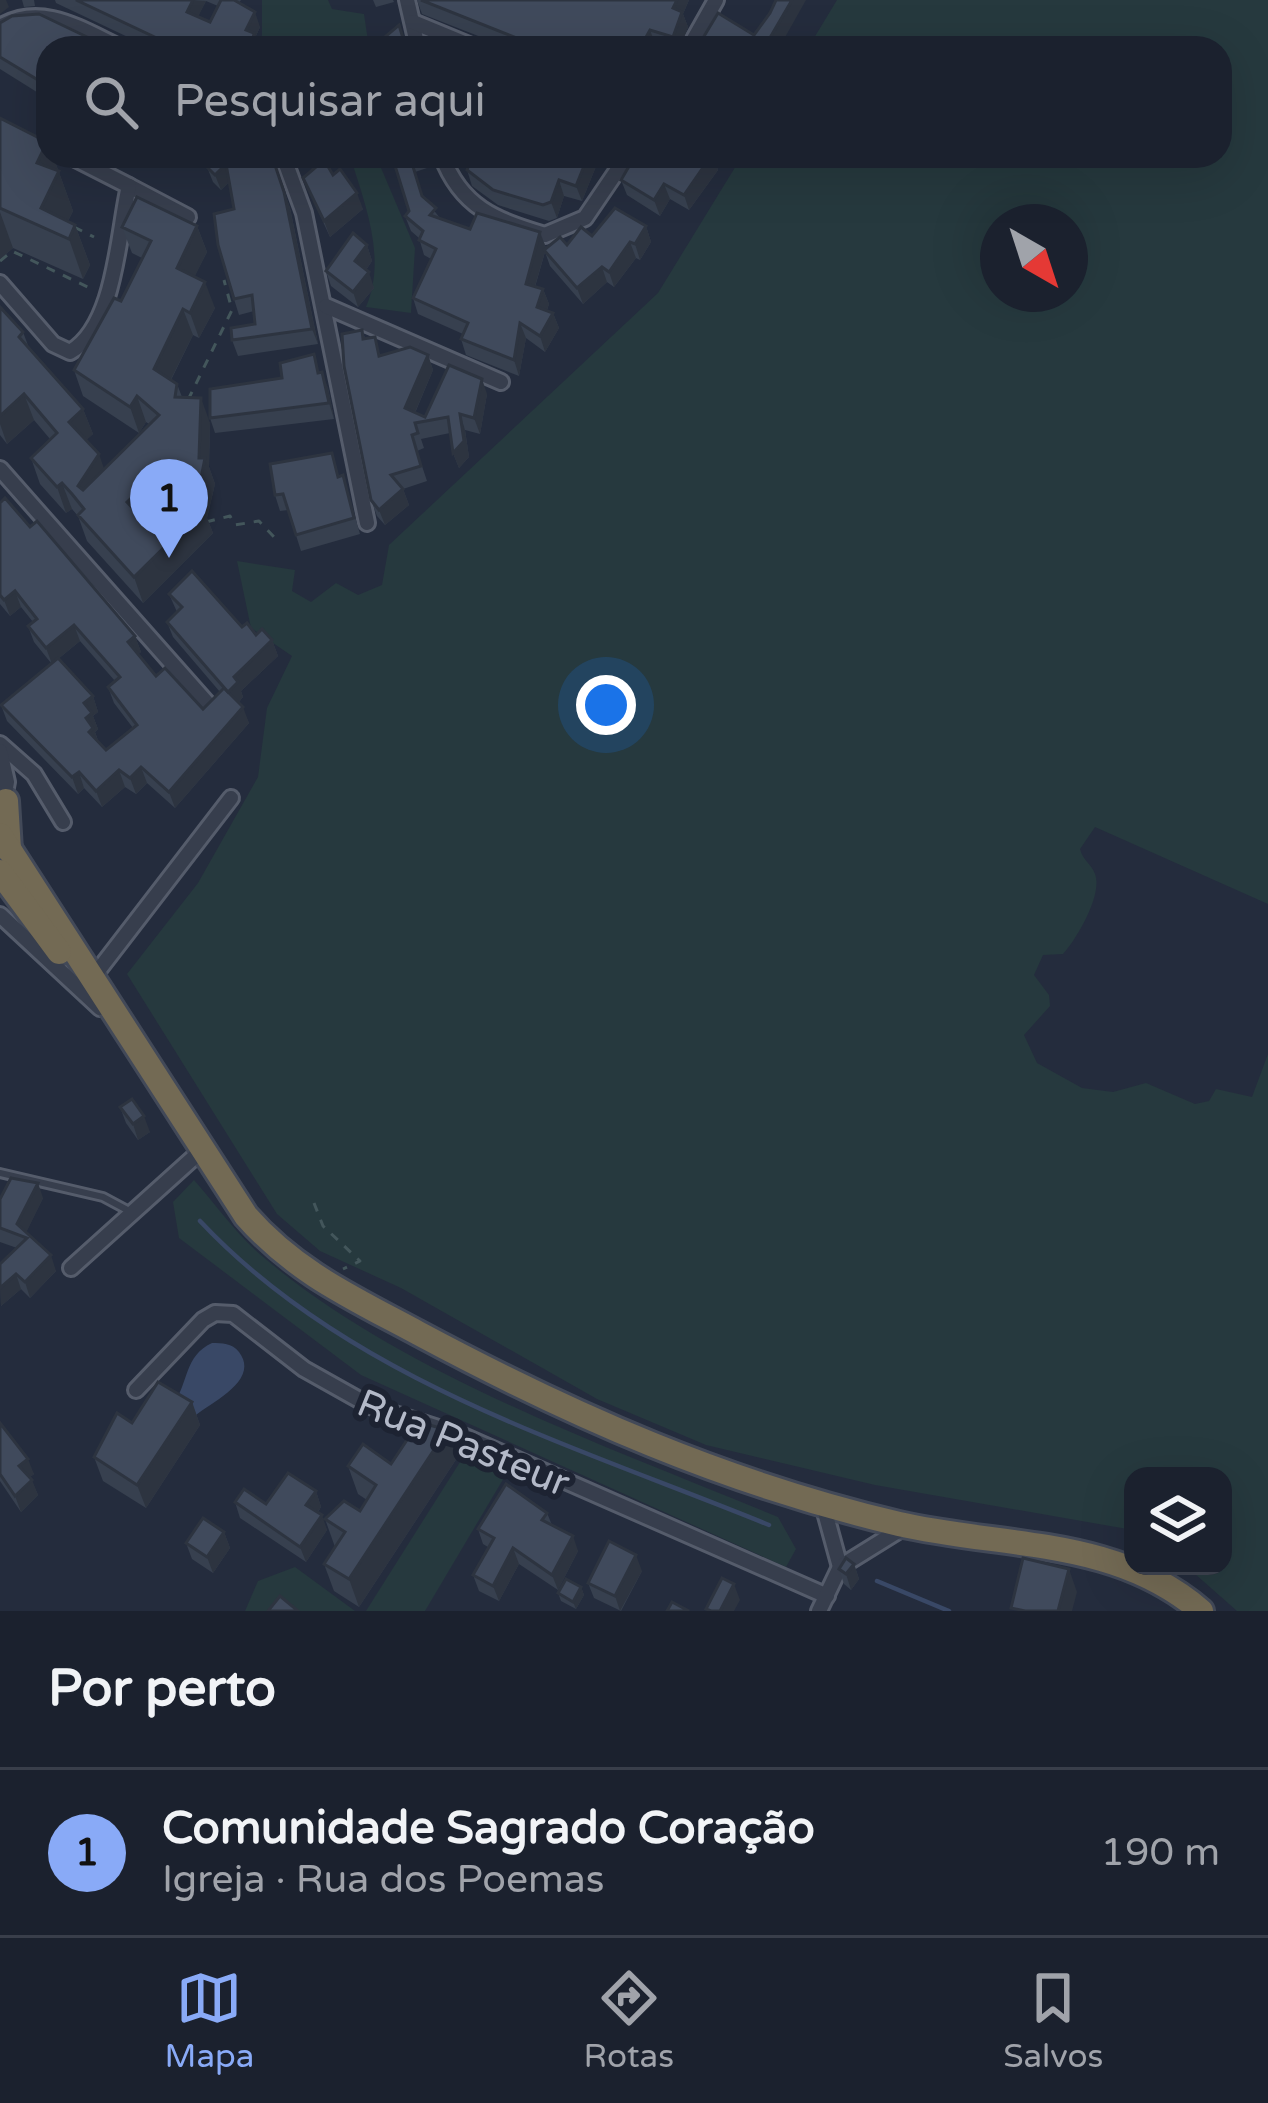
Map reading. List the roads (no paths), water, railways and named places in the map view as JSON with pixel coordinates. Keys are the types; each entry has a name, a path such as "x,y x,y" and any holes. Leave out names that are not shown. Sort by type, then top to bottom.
{"highway":[{"path":"3,804 3,852 108,1015 278,1252 320,1281 580,1416 707,1468 907,1526 1097,1555 1150,1576 1201,1611"},
{"path":"3,852 94,976 108,1015"}],"street":[{"path":"407,0 416,36"},
{"path":"696,36 716,0"},
{"path":"0,27 21,17 60,19 96,36"},
{"path":"413,22 447,36"},
{"path":"93,168 188,217"},
{"path":"287,168 304,214 326,306 337,393 367,523"},
{"path":"447,168 453,184 478,210 545,235 585,218 619,168"},
{"path":"0,283 53,344 70,352 83,341 118,268 115,248 128,186"},
{"path":"326,306 501,382"},
{"path":"0,469 207,704"},
{"path":"0,747 3,804"},
{"path":"0,747 34,774 63,822"},
{"path":"94,976 231,798"},
{"path":"0,915 108,1015"},
{"path":"71,1268 202,1150"},
{"name":"Rua Pasteur","path":"136,1390 203,1320 215,1313 233,1314 304,1369 370,1406 511,1456 827,1596"},
{"path":"823,1505 840,1567"},
{"path":"819,1611 840,1567 907,1526"}],"lane":[{"path":"0,1173 103,1197 131,1212"}],"water":[{"path":"212,1343 236,1349 243,1372 230,1390 192,1418 173,1405 196,1355"}],"waterway":[{"path":"200,1221 259,1276 324,1324 394,1366 542,1436 769,1525"},
{"path":"877,1581 949,1611"}],"place":[{"name":"Comunidade Sagrado Coração","path":"169,558"}]}
